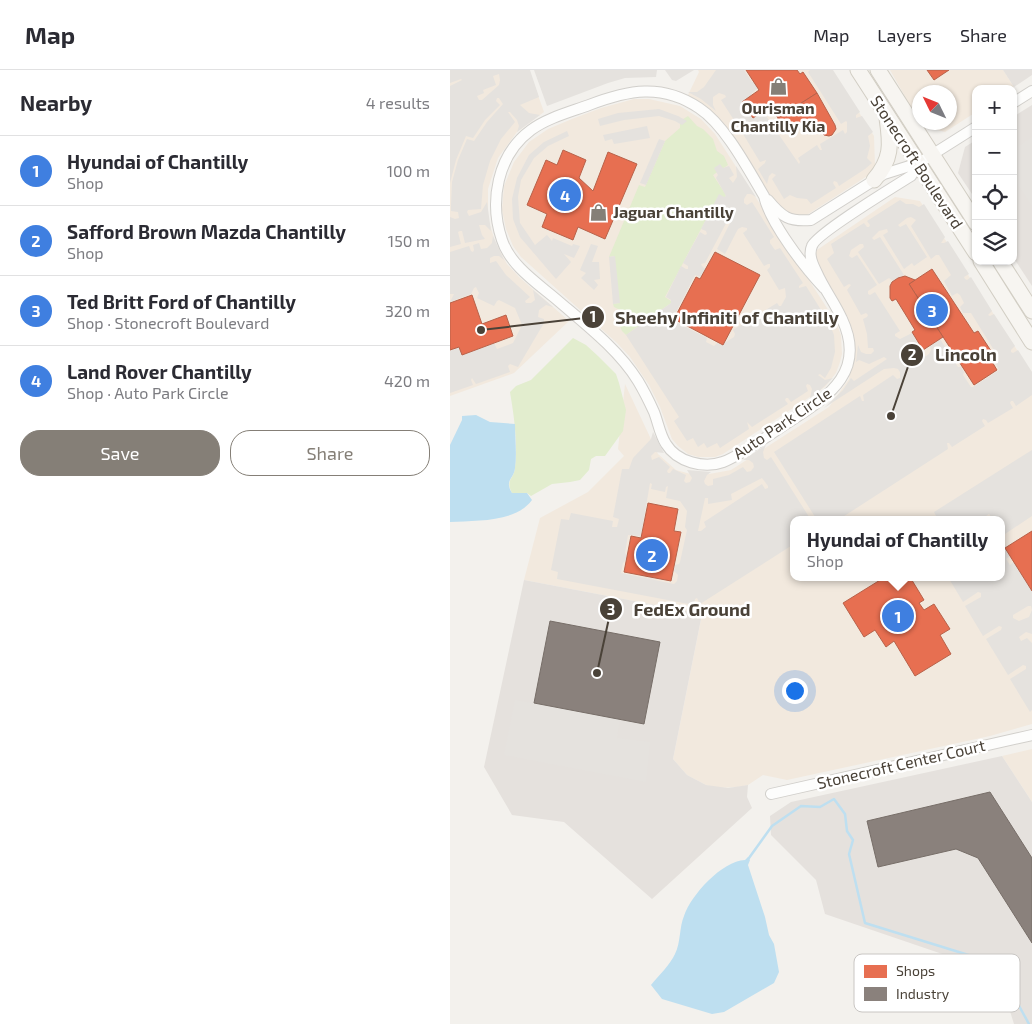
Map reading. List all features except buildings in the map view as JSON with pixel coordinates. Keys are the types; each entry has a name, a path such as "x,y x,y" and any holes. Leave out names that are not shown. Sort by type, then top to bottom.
{"main road":[{"name":"Stonecroft Boulevard","path":"858,70 972,247"},
{"name":"Stonecroft Boulevard","path":"878,70 974,220"},
{"path":"874,180 885,166 890,150 887,114"},
{"path":"984,265 1032,342"},
{"path":"1003,265 1032,310"}],"street":[{"path":"1017,100 1032,91"},
{"name":"Auto Park Circle","path":"824,288 806,270 767,208 764,196 727,138 706,113 680,98 663,93 630,92 565,113 532,129 521,138 511,152 498,182 495,199 496,218 504,247 521,268 604,342 632,371 652,409 666,445 683,459 712,465 737,455 824,398 838,385 847,366 850,343 842,318 812,265 810,254 812,246 815,240 831,228 911,176 919,163"},
{"path":"764,196 785,217 799,221 811,220 884,174 919,163 972,129"},
{"name":"Stonecroft Center Court","path":"771,794 1032,735"}],"shaded area":[{"path":"450,70 529,70 544,112 517,132 498,158 488,189 488,219 496,244 507,264 569,321 514,373 450,396"},
{"path":"450,70 530,70 539,97 520,105 529,113 540,115 517,132 519,126 517,120 508,112 515,122 501,139 490,161 483,185 481,209 468,210 467,212 469,216 481,212 487,202 491,231 485,225 479,225 485,239 465,243 462,231 460,231 458,232 461,244 450,247 450,217 459,218 458,212 451,211 452,182 458,160 467,139 474,141 503,104 497,98 496,101 500,105 485,120 473,138 466,136 456,160 450,183 450,86 462,80 450,83","holes":["499,74 499,85 482,100 479,100 477,96 484,93 483,90 496,85 493,76"]},
{"path":"534,70 657,70 656,77 625,78 547,106"},
{"path":"665,70 694,70 676,81 672,80"},
{"path":"698,70 832,70 874,136 875,166 869,175 799,220 782,214 724,125 688,95 699,72"},
{"path":"716,70 744,70 752,82 754,81 758,88 751,94 799,164 798,158 817,145 822,150 820,144 843,130 845,134 847,132 847,122 841,124 808,72 810,70 833,70 860,112 856,115 856,118 862,116 873,132 868,136 870,146 867,158 872,163 839,186 834,181 833,183 836,188 811,204 807,199 790,195 784,199 772,179 776,175 772,173 769,176 767,184 758,169 766,160 760,162 743,134 747,129 745,128 741,131 721,100 726,97 725,95 719,93 713,97 713,105 716,111 701,99 688,92 697,92 704,87"},
{"path":"890,70 1003,70 1013,85 972,85 972,115 957,124 957,85 912,85 912,109"},
{"path":"1003,70 1032,70 1032,75 1017,85 1013,85"},
{"path":"634,99 649,99 680,106 701,119 715,134 836,322 841,335 842,354 840,362 836,373 825,387 723,454 715,457 698,457 688,454 678,446 672,439 649,385 630,357 617,343 521,257 513,246 506,229 502,210 504,186 514,162 529,142 548,129 572,119 601,108"},
{"path":"1032,105 1032,286 1017,263 1017,114"},
{"path":"659,109 687,121 682,125 659,116 624,120 600,126 598,119 618,113"},
{"path":"647,126 650,138 614,144 612,139 605,141 603,135"},
{"path":"567,131 569,136 548,146 534,158 521,180 518,197 520,223 535,245 547,235 552,241 553,238 572,246 573,244 580,246 574,258 564,254 571,262 556,279 520,237 513,219 512,199 517,178 529,155 544,142"},
{"path":"1032,137 1032,206 1017,183 1017,147"},
{"path":"659,139 665,141 646,185 640,183"},
{"path":"972,143 972,194 958,173 965,147"},
{"path":"720,164 723,168 729,166 734,175 729,178 733,183 737,177 736,166 756,197 747,194 744,203 747,205 752,202 774,237 770,240 770,243 775,250 780,248 803,283 799,288 806,286 828,321 824,323 824,326 830,325 834,335 835,352 831,368 825,378 820,374 818,375 825,380 833,378 817,393 810,398 812,389 807,384 808,391 791,402 786,398 785,400 788,404 752,427 747,422 749,429 720,448 717,443 707,448 704,443 698,447 693,438 687,441 674,421 679,417 626,335 671,303 671,300 666,297 681,266 688,269 688,266 683,263 700,232 705,235 707,234 706,231 701,229 719,194 724,197 726,196 716,178 718,175 714,168","holes":["731,207 735,213 717,249 725,254 738,229 742,227 747,228 743,233 764,266 770,264 767,270 779,290 785,288 786,297 781,306 777,303 733,330 734,337 721,345 717,343 714,346 706,342 707,338 672,320 695,275 701,277 705,269 701,264 705,263 732,212 729,210"]},
{"path":"895,197 920,201 1032,373 1032,724 990,736 787,780 763,775 748,785 717,788 706,785 687,775 673,759 702,614 524,580 540,518 588,492 624,456 618,449 625,384 658,454 676,470 698,476 731,470 829,407 849,379 854,345 846,318 814,266 814,252"},
{"path":"900,200 906,204 913,204 919,207 924,204 945,237 941,243 948,241 969,274 964,277 965,279 967,280 971,277 992,311 988,315 994,314 1015,346 1011,352 1013,353 1018,350 1032,372 1032,395 1016,406 1011,401 1010,403 1013,408 988,423 983,419 982,421 985,426 952,447 947,443 948,449 844,516 814,516 774,452 860,396 862,401 864,401 863,395 893,375 897,379 900,378 898,369 884,369 824,408 843,390 851,378 854,381 887,359 884,357 869,364 859,360 856,362 858,345 861,352 866,354 871,354 874,351 873,348 868,348 863,319 868,315 866,313 861,315 847,290 851,285 849,284 844,287 827,259 834,253 831,244 864,223 867,227 870,225 867,221","holes":["911,217 916,220 911,226 931,259 939,255 951,275 944,281 952,296 957,293 960,295 964,303 960,307 963,313 971,313 997,355 994,360 999,370 973,387 971,387 963,375 964,372 961,367 958,367 940,339 930,346 929,354 917,362 909,359 907,351 918,344 912,333 900,339 895,336 900,331 875,292 870,295 868,294 868,291 877,285 857,255 852,258 849,256 851,250 863,244 864,247 858,252 879,284 889,278 893,281 904,275 880,237 874,240 872,238 879,231 887,229 888,232 883,235 904,269 912,263 914,266 927,257 906,224 900,227 898,225"]},
{"path":"493,236 504,260 499,256 494,256 490,258 490,263 496,261 506,275 530,297 525,301 526,303 531,303 535,300 533,290 553,307 546,305 539,310 538,317 544,319 544,323 518,367 510,364 508,366 510,372 476,384 472,378 473,385 450,393 450,349 459,345 494,343 497,349 513,343 522,325 515,308 499,300 494,306 477,298 479,293 476,287 471,294 450,302 454,294 450,294 450,252 469,246 473,252 473,245 479,243 481,249 487,248 492,243"},
{"path":"591,244 598,246 592,262 599,262 600,279 594,280 598,285 594,290 581,278 586,273 580,270"},
{"path":"615,256 620,303 613,304 609,257"},
{"path":"653,432 664,453 655,452 651,456 652,460 659,457 670,467 667,471 668,473 673,469 686,475 684,481 686,483 690,482 692,478 687,470 711,472 704,481 708,486 713,485 713,479 729,475 743,467 747,472 751,471 754,467 753,463 749,460 743,460 766,445 763,452 764,458 767,460 771,457 808,516 790,516 790,547 700,604 697,598 694,605 557,579 558,572 551,570 561,519 569,520 571,513 613,521 612,527 617,527 619,519 613,517 622,469 629,469 633,458 651,439","holes":["762,478 768,486 765,489 762,484 704,522 706,527 698,531 705,498 708,498 708,504 732,500 731,494","650,483 652,484 651,489 665,492 668,486 666,498 680,501 687,511 685,527 687,530 680,562 675,565 674,571 678,575 677,581 674,584 621,573 627,555 625,553 628,535 641,536"]},
{"path":"1032,450 1032,516 1005,534 1005,516 991,516 989,514 986,516 936,516 934,512"},
{"path":"1005,545 1011,555 1006,559 1010,565 1014,562 1032,590 1032,610 1032,634 1026,632 1019,637 1021,641 1027,638 1032,643 1032,710 1030,712 1010,679 1026,669 1026,666 1023,665 1008,675 986,639 1001,630 1002,627 999,626 983,636 965,606 981,597 981,593 978,592 963,602 950,581 1005,581","holes":["1031,606 1032,610 1029,617 1019,621 1013,618 1013,615"]},
{"path":"524,580 702,614 673,759 687,775 706,785 728,788 748,785 747,797 752,808 652,899 564,822 512,815 484,767"},
{"path":"515,700 620,719 617,738 650,742 646,782 504,755"},
{"path":"1032,749 1032,802 1002,756"},
{"path":"1002,756 1032,802 1032,1024 1014,1024 1010,1012 1020,1012 1020,954 942,954 825,914 816,880 771,835 770,816 791,802"}],"green space":[{"path":"688,116 713,139 717,151 724,156 728,165 713,175 726,195 724,199 718,197 665,297 671,303 626,335 620,326 624,320 622,311 614,307 613,304 619,303 614,256 609,257 639,185 645,187 665,141 680,128 680,121"},
{"path":"573,338 586,345 616,374 626,410 623,431 605,456 596,456 591,459 589,470 580,480 552,484 531,496 527,493 512,493 509,485 516,459 516,439 510,392 516,386 531,380"}],"water":[{"path":"476,415 490,422 515,424 516,463 509,485 512,493 527,493 532,500 516,513 505,517 450,522 450,445 462,420 462,416"},
{"path":"748,857 750,860 748,865 769,935 774,944 779,972 774,983 724,1012 712,1014 662,999 651,985 675,954 682,921 693,899 708,880 717,873 727,866 745,860"}],"waterway":[{"path":"749,858 772,826 801,806 820,807 834,799 845,814 847,831 853,840 849,854 865,923 965,954"},
{"path":"1020,1008 1029,1024"}],"place":[{"name":"Ourisman Chantilly Kia","path":"778,86"},
{"name":"Land Rover Chantilly","path":"565,195"},
{"name":"Jaguar Chantilly","path":"599,212"},
{"name":"Ted Britt Ford of Chantilly","path":"932,310"},
{"name":"Sheehy Infiniti of Chantilly","path":"481,330"},
{"name":"Lincoln","path":"891,416"},
{"name":"Safford Brown Mazda Chantilly","path":"652,555"},
{"name":"Hyundai of Chantilly","path":"898,616"},
{"name":"FedEx Ground","path":"597,673"}]}
